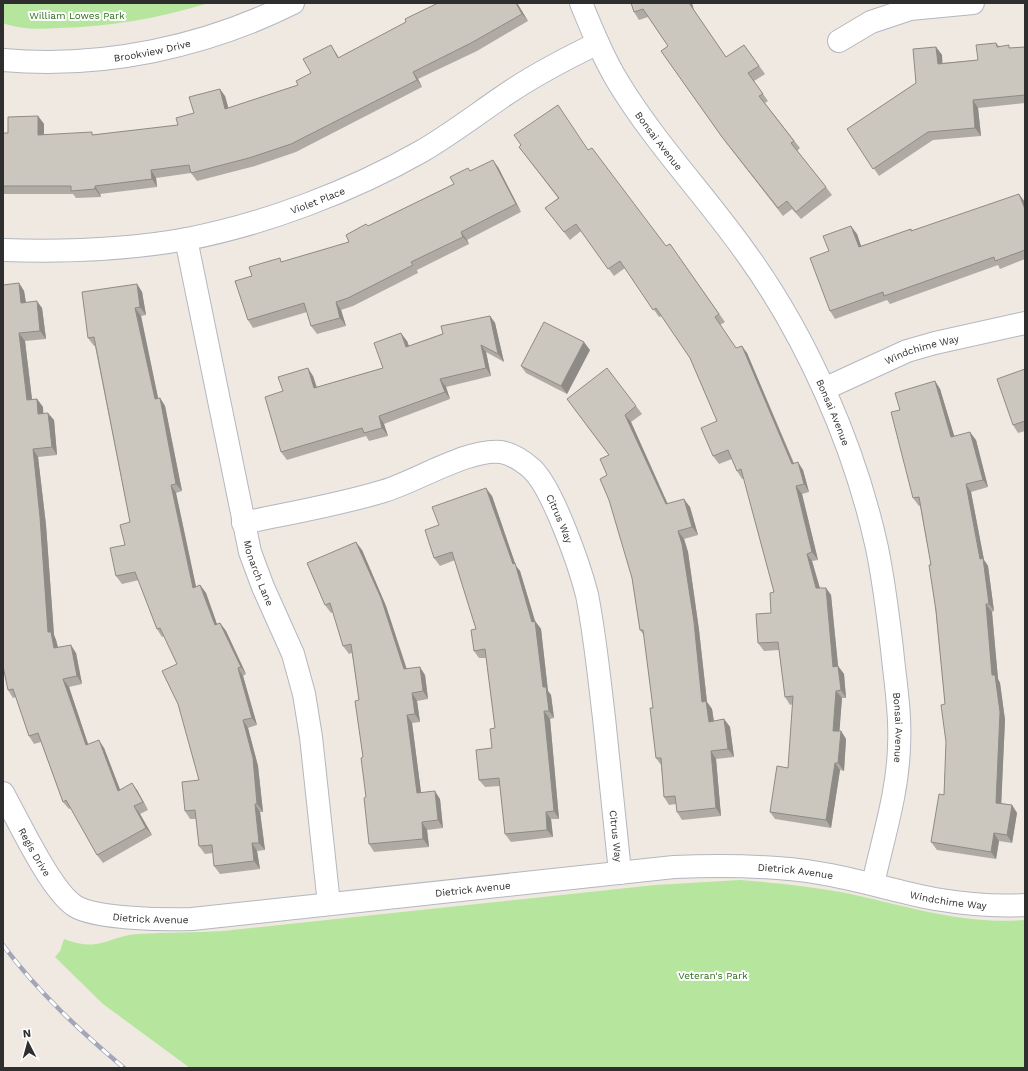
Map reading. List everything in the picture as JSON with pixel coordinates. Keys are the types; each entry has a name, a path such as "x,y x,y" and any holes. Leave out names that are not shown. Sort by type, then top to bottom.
{"street":[{"name":"Brookview Drive","path":"3,60 71,61 117,57 163,50 238,28 294,3"},
{"name":"Bonsai Avenue","path":"581,3 598,43 618,82 640,114 747,253 773,292 803,346 824,389 861,490 877,547 886,600 899,710 899,746 896,780 873,884"},
{"path":"839,41 871,22 910,9 972,3"},
{"name":"Violet Place","path":"3,250 92,250 186,239 237,227 280,214 323,198 374,176 421,152 535,76 598,43"},
{"name":"Monarch Lane","path":"186,239 250,552 263,587 293,654 304,694 311,737 328,904"},
{"name":"Windchime Way","path":"824,389 907,351 935,343 1025,323"},
{"name":"Citrus Way","path":"243,523 338,504 373,494 468,457 485,453 501,452 516,457 533,470 545,488 576,556 586,594 600,686 620,873"},
{"name":"Regis Drive","path":"3,793 45,870 64,898 74,906"},
{"name":"Dietrick Avenue","path":"74,906 86,912 101,914 174,919 620,873 723,865 771,867 819,873 873,884"},
{"name":"Windchime Way","path":"873,884 933,899 970,904 1001,906 1025,905"}],"green space":[{"name":"William Lowes Park","path":"3,3 209,3 172,13 116,24 37,29 17,27 3,23"},
{"name":"Veteran's Park","path":"740,880 793,885 846,893 913,909 957,917 979,920 1025,920 1025,1068 190,1068 103,1004 55,957 60,951 64,939 77,943 96,944 128,935 223,931 655,885"}],"building":[{"path":"438,3 516,3 522,14 471,43 413,72 417,80 291,144 249,158 191,173 189,165 151,170 152,179 95,186 95,189 71,191 71,186 3,186 3,133 8,133 8,117 38,116 38,135 92,132 92,135 178,125 176,118 194,113 189,97 220,89 225,109 298,85 296,81 311,73 303,59 331,45 338,58 406,22 405,19"},
{"path":"631,3 689,3 726,57 744,45 759,66 748,73 763,94 759,96 794,141 791,143 826,187 796,212 787,201 778,208 722,137 661,51 668,46 643,9 634,12"},
{"path":"996,43 997,47 1009,45 1009,48 1025,47 1025,95 973,100 975,128 928,132 873,169 847,129 916,83 913,49 936,47 938,64 978,60 976,45"},
{"path":"558,105 588,150 592,148 666,246 670,244 719,314 715,317 736,348 742,346 792,464 798,462 804,484 796,486 812,552 807,554 816,588 826,588 833,667 838,666 841,690 836,691 833,731 841,731 838,763 835,763 826,820 770,812 777,766 788,768 793,696 785,697 778,642 758,643 756,614 771,613 770,593 774,592 741,469 737,471 728,450 713,456 701,428 717,421 690,358 656,308 653,310 620,261 608,269 576,224 564,232 545,208 559,198 519,147 521,145 514,135"},
{"path":"493,160 516,204 461,232 463,237 411,262 413,265 348,298 336,302 340,318 311,326 304,303 248,320 235,281 252,276 249,267 280,258 281,262 349,242 346,235 366,224 368,226 454,184 450,177 468,168 470,171"},
{"path":"1019,194 1025,209 1025,250 995,261 994,257 884,296 883,292 830,311 810,258 829,251 823,236 851,226 859,247"},
{"path":"19,283 21,303 37,301 40,331 19,333 27,400 37,399 38,414 48,413 52,447 33,449 40,517 48,632 51,632 54,648 71,645 77,676 63,679 86,745 99,740 118,791 132,783 143,802 134,806 146,828 97,855 66,800 63,802 38,733 29,736 13,689 8,690 3,666 3,285"},
{"path":"137,284 140,307 135,308 155,399 160,398 176,484 171,485 193,588 200,585 215,625 220,623 241,667 238,668 252,718 243,720 253,758 257,804 255,804 259,843 252,843 254,861 214,866 212,845 199,846 195,810 185,811 182,782 199,780 178,704 162,671 177,664 160,628 157,629 135,572 116,576 110,548 125,545 120,525 130,522 94,337 88,338 82,292"},
{"path":"490,316 498,354 481,345 486,368 440,379 445,392 379,416 382,428 364,433 362,428 281,452 265,397 283,391 278,377 308,368 314,388 383,368 374,343 401,333 406,347 443,334 441,326"},
{"path":"544,322 584,342 561,386 521,366"},
{"path":"607,368 636,406 625,415 666,504 684,499 692,527 678,531 682,544 694,622 702,702 706,701 709,722 724,719 728,749 711,751 716,808 677,812 675,796 664,797 661,758 656,758 650,708 653,708 643,630 640,630 632,578 609,500 600,479 607,475 600,459 609,455 567,399"},
{"path":"1025,369 1025,421 1013,425 997,379"},
{"path":"935,381 951,437 970,432 983,480 966,484 980,559 983,558 989,604 986,604 992,675 995,675 1000,712 996,803 1012,805 1007,835 994,833 991,852 931,842 939,794 944,795 946,742 941,705 945,704 936,611 929,565 931,565 919,497 913,498 891,412 900,410 895,393"},
{"path":"486,488 513,564 515,563 532,622 535,621 543,687 546,687 549,711 544,711 554,811 546,812 547,830 505,834 499,778 479,780 476,750 492,748 490,729 495,728 485,649 474,651 471,630 476,629 452,552 434,558 425,530 439,525 432,507"},
{"path":"356,542 381,598 404,669 420,667 423,691 412,693 415,714 407,715 417,793 435,791 438,820 422,822 423,839 369,844 364,798 366,797 361,758 363,757 355,701 359,700 351,644 343,646 330,603 325,605 307,563"}],"railway":[{"path":"3,945 45,995 91,1040 124,1068"}]}
